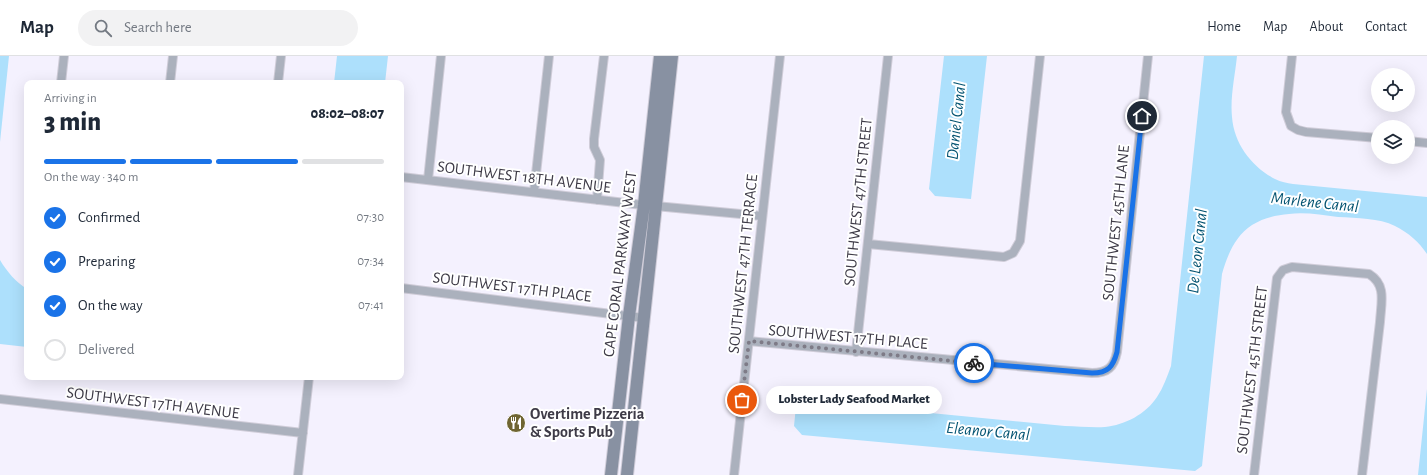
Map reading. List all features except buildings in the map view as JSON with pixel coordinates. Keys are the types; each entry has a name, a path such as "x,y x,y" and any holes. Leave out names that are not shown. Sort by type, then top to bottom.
{"street":[{"path":"61,80 64,56"},
{"path":"170,80 172,56"},
{"path":"278,80 281,56"},
{"path":"428,180 441,56"},
{"path":"534,192 549,56"},
{"path":"597,200 600,160 594,147 594,139 604,56"},
{"name":"CAPE CORAL PARKWAY WEST","path":"627,474 644,318 660,56"},
{"name":"CAPE CORAL PARKWAY WEST","path":"611,475 629,316 650,206 672,56"},
{"name":"SOUTHWEST 47TH TERRACE","path":"734,475 780,56"},
{"name":"SOUTHWEST 47TH STREET","path":"856,352 888,56"},
{"path":"868,244 1004,257 1012,253 1020,240 1040,56"},
{"name":"SOUTHWEST 45TH LANE","path":"1110,368 1115,361 1117,352 1148,56"},
{"path":"1292,56 1286,112 1291,126 1306,132 1371,137"},
{"path":"1415,142 1427,143"},
{"name":"SOUTHWEST 18TH AVENUE","path":"404,176 650,206 762,216"},
{"name":"SOUTHWEST 45TH STREET","path":"1254,475 1277,278 1283,270 1292,267 1369,274 1376,279 1381,286 1382,297 1362,475"},
{"name":"SOUTHWEST 17TH PLACE","path":"404,288 644,318"},
{"name":"SOUTHWEST 17TH PLACE","path":"749,341 1092,373 1101,373 1110,368"},
{"path":"298,475 309,380"},
{"name":"SOUTHWEST 17TH AVENUE","path":"0,399 303,433"},
{"path":"619,403 624,406 627,412 624,463 627,474"}],"water":[{"path":"0,56 9,56 0,142"},
{"path":"337,56 388,56 385,80 334,80"},
{"name":"Daniel Canal","path":"944,56 987,56 971,199 935,196 929,189"},
{"path":"1204,56 1237,56 1232,102 1233,127 1240,145 1259,168 1275,179 1291,184 1427,197 1427,254 1413,238 1400,229 1389,223 1368,219 1295,213 1265,219 1252,225 1246,230 1232,247 1222,274 1202,466 1195,471 802,435 794,426 796,406 807,401 1065,426 1095,427 1120,424 1134,418 1147,409 1159,394 1171,366"},
{"path":"0,260 12,276 24,287 24,347 0,344"},
{"path":"1427,389 1427,475 1418,475"}],"way so far":[{"path":"742,400 749,341 974,363"}],"place":[{"name":"Lobster Lady Seafood Market","path":"742,400"},
{"name":"Overtime Pizzeria & Sports Pub","path":"516,423"}],"route":[{"path":"974,363 1101,373 1110,368 1115,361 1142,116"}],"water label":[{"name":"Marlene Canal","path":"1315,202"},
{"name":"De Leon Canal","path":"1197,251"},
{"name":"Eleanor Canal","path":"988,431"}]}
